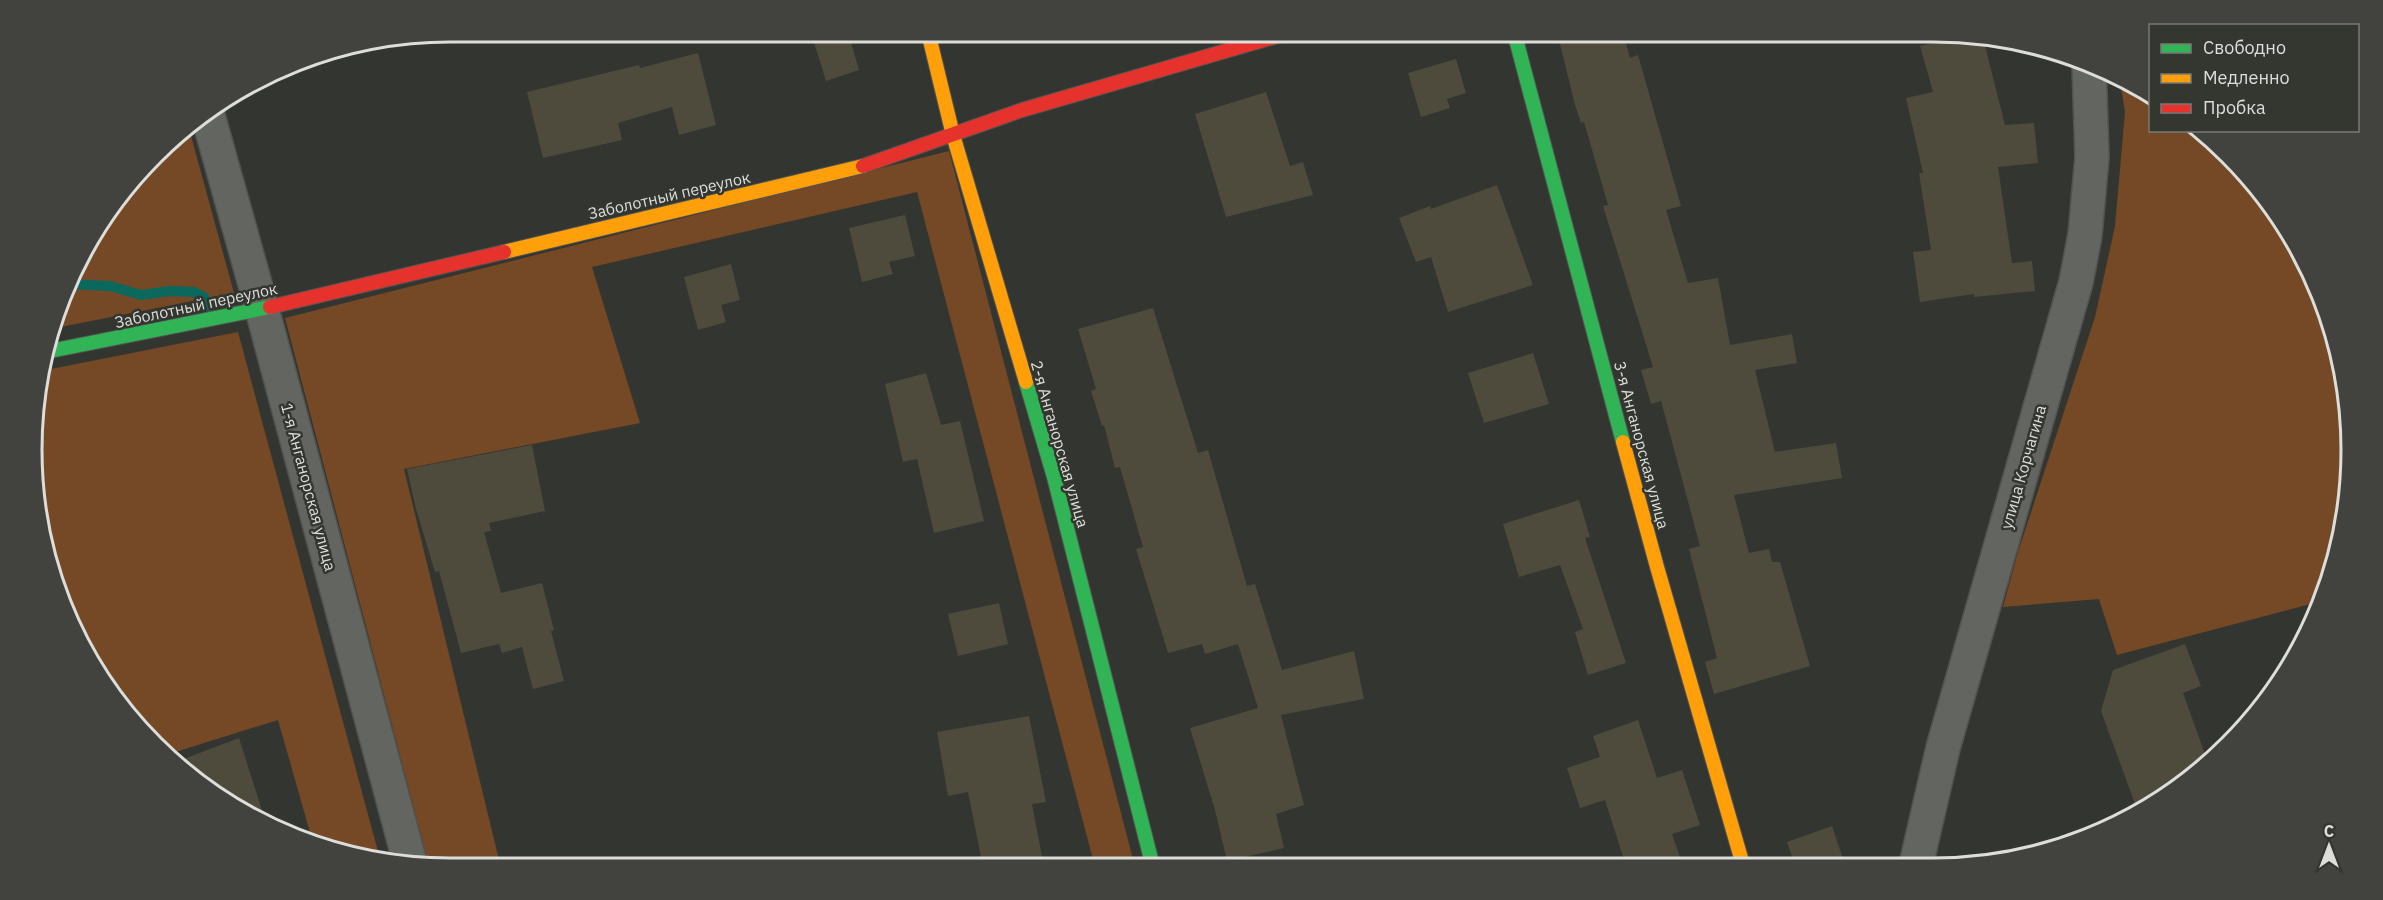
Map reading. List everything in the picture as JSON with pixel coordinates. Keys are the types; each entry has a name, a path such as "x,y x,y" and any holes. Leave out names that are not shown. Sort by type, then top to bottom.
{"street":[{"name":"2-я Анганорская улица","path":"930,42 953,135 1054,477 1151,858"},
{"name":"Заболотный переулок","path":"55,350 262,309 873,164 1022,110 1257,42"},
{"name":"3-я Анганорская улица","path":"1517,42 1657,567 1741,858"},
{"name":"улица Корчагина","path":"1918,858 1942,748 2076,282 2090,197 2092,158 2090,74"},
{"name":"1-я Анганорская улица","path":"209,121 408,856"}],"shaded area":[{"path":"2121,88 2149,104 2149,132 2188,132 2240,181 2272,223 2310,294 2327,344 2338,397 2341,450 2338,503 2333,530 2311,604 2117,655 2099,599 2003,607 2018,552 2095,317 2115,226 2125,112"},
{"path":"191,135 234,293 62,327 84,270 111,223 143,181"},
{"path":"949,151 1133,858 1093,858 917,192 592,267 640,423 404,469 499,858 427,857 285,318"},
{"path":"238,332 378,851 344,844 310,833 278,720 176,752 143,719 111,677 73,606 50,530 45,503 42,450 45,397 50,369"}],"building":[{"path":"814,42 851,42 859,70 826,81"},
{"path":"1559,42 1626,42 1630,58 1638,55 1681,206 1666,210 1688,283 1718,278 1730,345 1792,334 1797,363 1755,370 1775,452 1836,443 1842,478 1734,495 1749,553 1769,549 1772,562 1780,562 1810,666 1714,694 1705,662 1717,658 1689,549 1700,546 1661,401 1651,404 1641,370 1653,367 1603,206 1608,205 1584,122 1581,123"},
{"path":"1935,42 1985,45 2005,125 2034,123 2038,163 1998,167 2012,263 2032,261 2035,291 1974,297 1974,294 1920,302 1913,252 1931,250 1919,173 1923,173 1906,98 1933,92 1920,46"},
{"path":"698,53 716,125 679,135 672,107 618,123 622,140 543,158 527,92"},
{"path":"1456,59 1466,93 1447,99 1450,108 1421,117 1408,73"},
{"path":"1266,92 1290,166 1303,162 1313,195 1226,217 1195,114"},
{"path":"1497,185 1533,285 1448,312 1431,257 1416,262 1399,218"},
{"path":"905,215 915,256 889,262 893,274 862,282 849,228"},
{"path":"731,264 740,300 721,305 726,322 698,330 684,277"},
{"path":"1153,308 1198,453 1208,450 1247,586 1255,584 1282,670 1354,651 1364,699 1281,715 1304,805 1276,814 1284,848 1240,858 1226,858 1215,810 1190,728 1258,708 1238,644 1205,654 1202,644 1168,653 1136,549 1143,547 1120,467 1115,468 1104,425 1102,426 1091,391 1096,389 1078,329"},
{"path":"1533,353 1549,404 1484,423 1468,373"},
{"path":"926,373 941,425 960,421 984,521 934,533 917,459 903,462 885,384"},
{"path":"532,445 545,511 489,523 491,531 484,532 501,593 542,583 564,681 533,689 522,647 502,653 499,644 461,653 439,571 435,572 416,509 407,469"},
{"path":"1579,500 1590,537 1585,538 1626,663 1588,675 1575,632 1583,629 1560,565 1519,577 1503,524"},
{"path":"999,603 1008,644 958,656 948,614"},
{"path":"2185,644 2201,686 2183,693 2205,754 2181,774 2135,804 2101,711 2113,670"},
{"path":"1029,716 1046,802 1032,804 1042,858 981,858 968,792 948,796 937,732"},
{"path":"1638,720 1657,778 1682,770 1700,825 1672,834 1680,858 1623,858 1605,800 1580,808 1567,768 1600,757 1593,736"},
{"path":"239,738 263,812 223,789 184,759"},
{"path":"1832,826 1843,858 1793,858 1787,842"}],"waterway":[{"path":"77,284 110,286 141,295 170,291 194,292 204,297 209,307"}],"traffic: fast":[{"path":"1517,42 1623,442"},
{"path":"55,350 270,307"},
{"path":"1026,382 1054,477 1151,858"}],"traffic: slow":[{"path":"930,42 953,135 1026,382"},
{"path":"504,252 863,166"},
{"path":"1623,442 1741,858"}],"traffic: jam":[{"path":"863,166 1022,110 1257,42"},
{"path":"270,307 504,252"}]}
